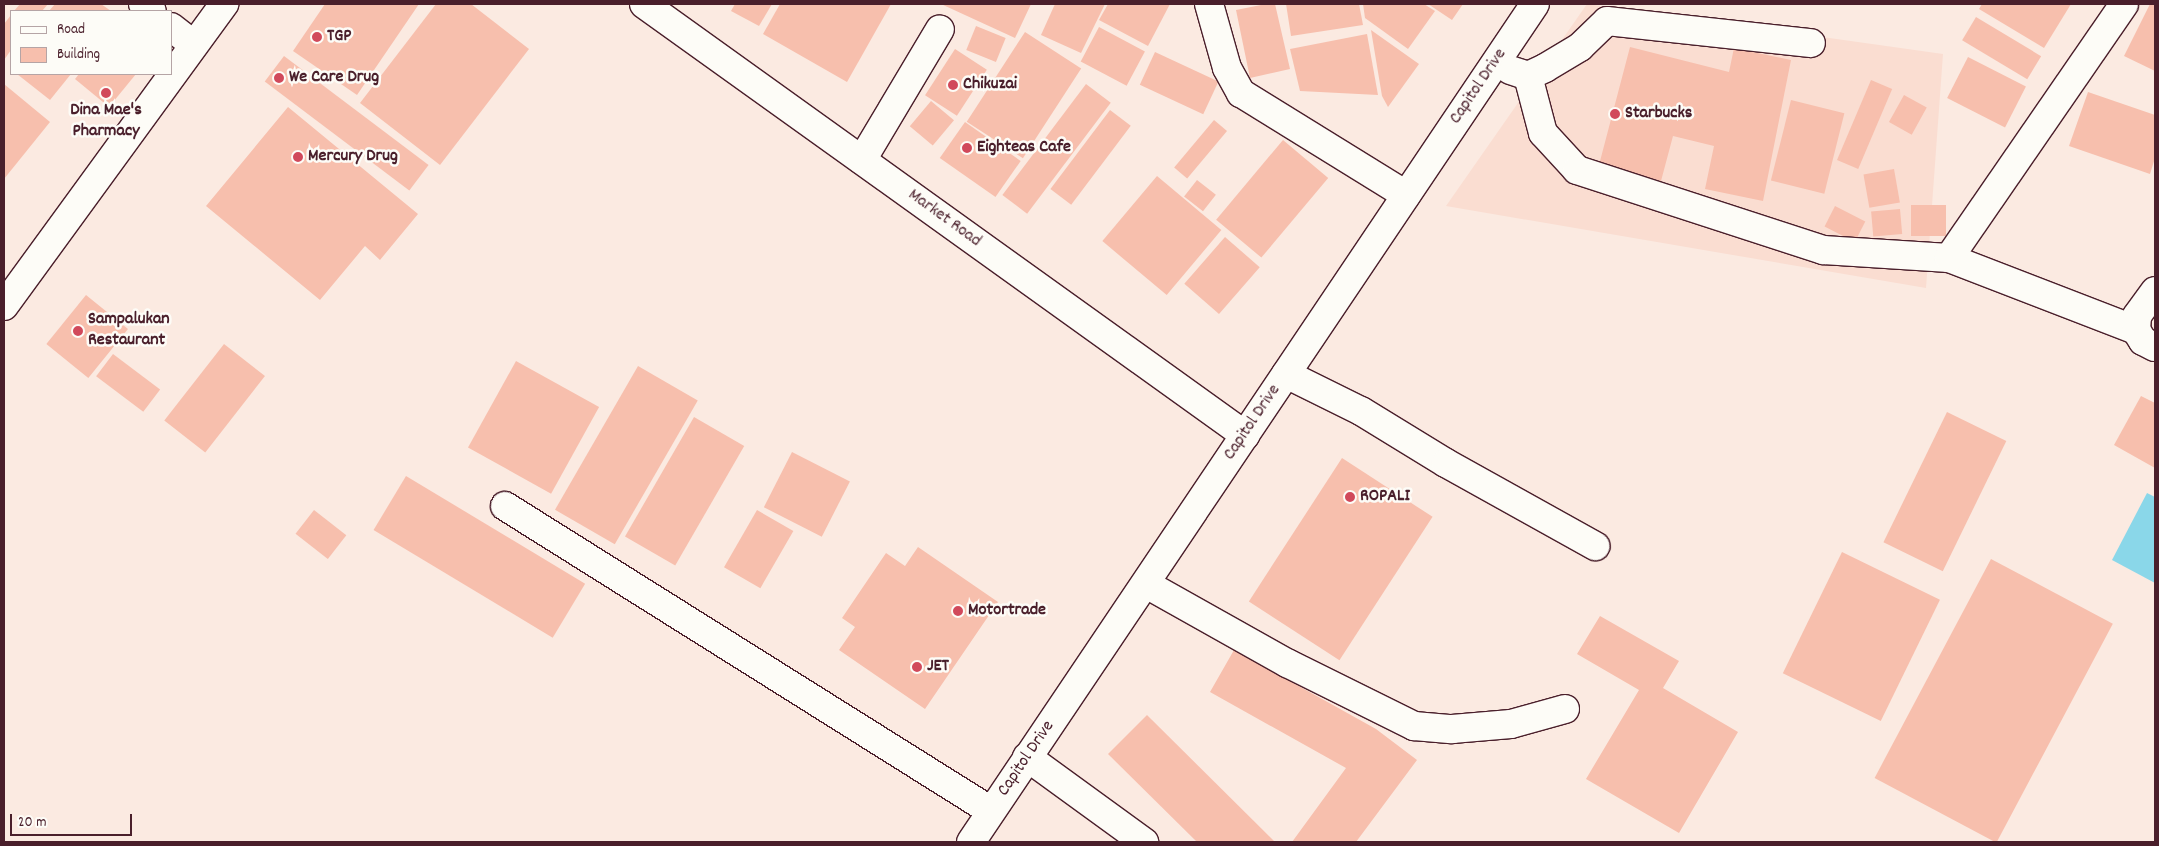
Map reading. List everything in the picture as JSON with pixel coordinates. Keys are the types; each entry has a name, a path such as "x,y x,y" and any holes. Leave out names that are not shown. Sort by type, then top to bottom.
{"street":[{"path":"172,73 224,4"},
{"name":"Market Road","path":"644,4 1245,435"},
{"path":"1209,4 1226,68 1241,93 1406,195"},
{"name":"Capitol Drive","path":"971,842 1535,4"},
{"path":"1949,258 2124,4"},
{"path":"1494,64 1528,76 1580,47 1607,21 1811,43"},
{"path":"172,27 193,44"},
{"path":"862,160 940,30"},
{"path":"4,306 171,75"},
{"path":"1528,76 1543,134 1577,170 1823,250 1949,258 2145,339"},
{"path":"2145,339 2137,316 2155,291"},
{"path":"1286,374 1362,410 1446,463 1596,546"},
{"path":"505,506 991,811"},
{"path":"1146,584 1287,663 1414,726 1452,729 1511,724 1565,709"},
{"path":"1027,757 1144,842"}],"shaded area":[{"path":"1587,4 1943,54 1926,288 1446,206"}],"water":[{"path":"2147,493 2155,497 2155,583 2112,560"}],"building":[{"path":"20,4 48,4 43,10 15,10"},
{"path":"55,4 101,4 110,10 50,10"},
{"path":"325,4 419,4 357,95 293,51"},
{"path":"436,4 471,4 529,49 440,165 360,103"},
{"path":"735,4 772,4 759,26 731,11"},
{"path":"780,4 891,4 847,82 763,34"},
{"path":"941,4 1031,4 1015,38"},
{"path":"1055,4 1105,4 1081,53 1041,35"},
{"path":"1108,4 1170,4 1148,46 1099,20"},
{"path":"1275,4 1290,69 1250,78 1236,10"},
{"path":"1286,4 1359,4 1363,25 1291,36"},
{"path":"1363,4 1424,4 1435,11 1408,49 1365,18"},
{"path":"1428,4 1463,4 1452,20"},
{"path":"1982,4 2071,4 2044,48 1979,9"},
{"path":"2150,4 2155,4 2155,71 2124,56"},
{"path":"10,16 10,51 4,60 4,24"},
{"path":"1976,17 2041,56 2027,79 1962,40"},
{"path":"976,26 1006,38 996,62 966,50"},
{"path":"1099,27 1145,51 1127,86 1081,61"},
{"path":"1371,30 1419,64 1388,107 1382,96"},
{"path":"1025,32 1081,68 1023,158 967,122"},
{"path":"1367,34 1378,95 1300,91 1290,49"},
{"path":"1630,47 1729,72 1734,48 1791,60 1763,201 1705,189 1714,146 1673,136 1661,181 1599,165"},
{"path":"955,49 987,70 957,116 925,95"},
{"path":"1155,52 1218,82 1203,114 1140,85"},
{"path":"284,56 429,165 409,190 265,82"},
{"path":"1968,57 2026,87 2005,127 1947,98"},
{"path":"18,75 70,75 50,100"},
{"name":"Dina Mae's Pharmacy","path":"78,75 135,75 109,107 75,79"},
{"path":"1871,80 1892,89 1858,169 1837,160"},
{"path":"4,84 50,122 4,179"},
{"path":"1086,84 1111,103 1027,214 1002,195"},
{"path":"2088,92 2155,115 2155,158 2150,174 2069,146"},
{"path":"1904,95 1927,108 1912,135 1889,122"},
{"path":"1791,100 1844,113 1824,194 1771,181"},
{"path":"931,101 954,120 933,146 910,126"},
{"name":"Mercury Drug","path":"288,107 418,214 380,260 365,246 320,300 206,206"},
{"path":"1110,110 1131,126 1071,205 1050,189"},
{"path":"1214,120 1227,131 1187,178 1174,167"},
{"path":"965,122 1021,161 995,197 940,158"},
{"path":"1283,140 1328,178 1261,258 1216,220"},
{"path":"1894,169 1900,202 1869,208 1863,174"},
{"path":"1157,176 1221,230 1167,295 1102,241"},
{"path":"1197,180 1216,195 1203,211 1184,197"},
{"path":"1911,205 1946,205 1946,236 1911,236"},
{"path":"1835,206 1865,221 1855,242 1825,226"},
{"path":"1900,209 1902,234 1873,236 1871,212"},
{"path":"1225,237 1260,267 1219,314 1184,284"},
{"path":"86,295 128,329 88,378 46,344"},
{"path":"224,344 265,376 205,452 164,420"},
{"path":"113,354 160,390 143,412 96,376"},
{"path":"516,361 599,407 551,494 468,448"},
{"path":"638,366 698,400 615,544 555,510"},
{"path":"2141,396 2155,403 2155,468 2114,445"},
{"path":"1947,412 2006,441 1943,571 1883,542"},
{"path":"694,417 744,446 675,566 625,537"},
{"path":"792,452 850,482 822,537 764,507"},
{"path":"1342,458 1433,517 1339,660 1249,601"},
{"path":"406,476 585,584 553,638 374,530"},
{"path":"314,510 346,535 328,559 296,534"},
{"path":"757,510 793,531 760,588 724,567"},
{"path":"918,547 998,602 925,709 839,650 855,627 842,618 886,553 905,566"},
{"path":"1842,552 1940,600 1881,721 1783,673"},
{"path":"1991,559 2113,624 1997,842 1875,778"},
{"path":"1600,616 1679,661 1663,688 1738,732 1679,833 1586,779 1639,690 1577,654"},
{"path":"1234,650 1376,729 1417,760 1356,842 1292,842 1346,768 1210,692"},
{"path":"1147,715 1275,842 1197,842 1108,754"}],"place":[{"name":"TGP","path":"317,37"},
{"name":"We Care Drug","path":"279,78"},
{"name":"Chikuzai","path":"953,85"},
{"name":"Dina Mae's Pharmacy","path":"106,93"},
{"name":"Starbucks","path":"1615,114"},
{"name":"Eighteas Cafe","path":"967,148"},
{"name":"Mercury Drug","path":"298,157"},
{"name":"Sampalukan Restaurant","path":"78,331"},
{"name":"ROPALI","path":"1350,497"},
{"name":"Motortrade","path":"958,611"},
{"name":"JET","path":"917,667"}]}
